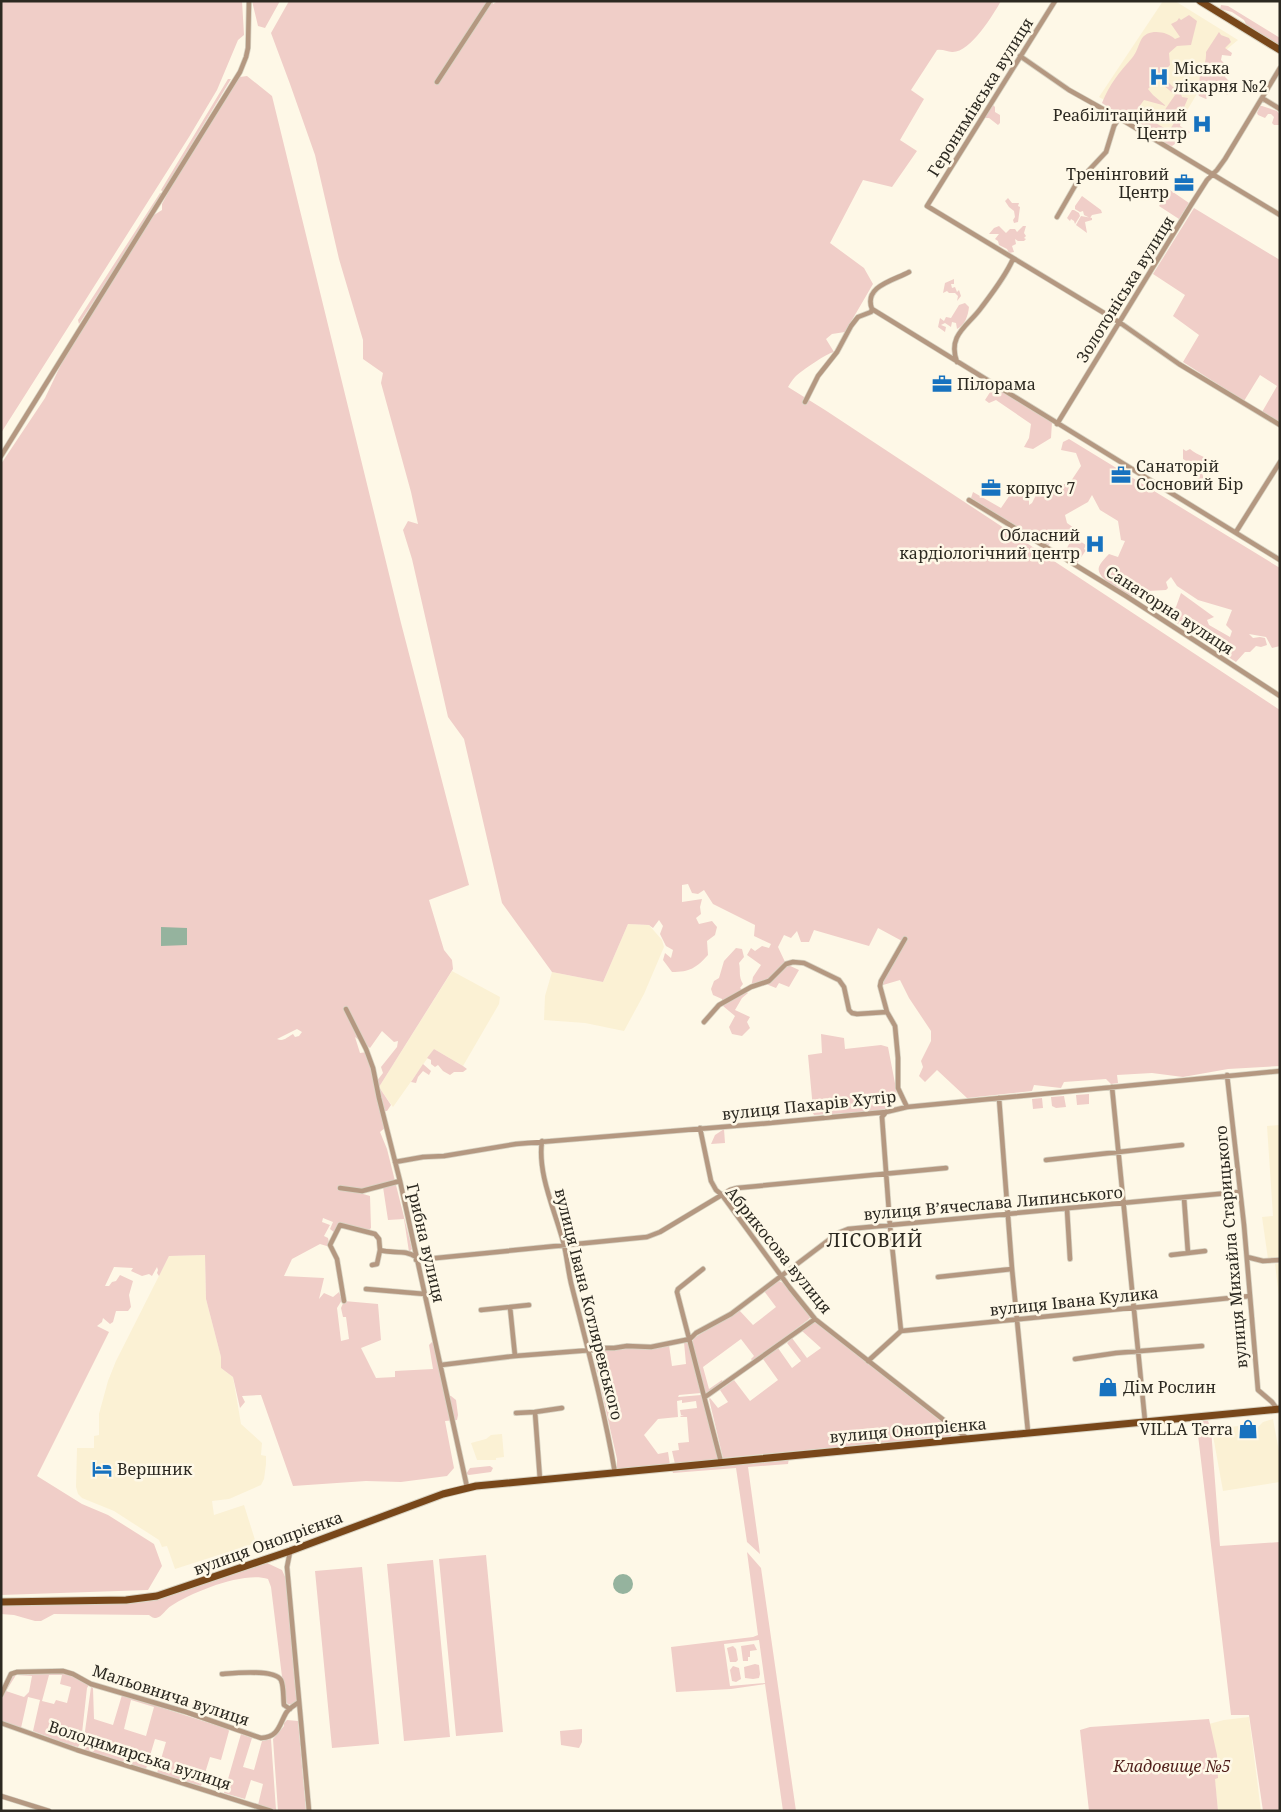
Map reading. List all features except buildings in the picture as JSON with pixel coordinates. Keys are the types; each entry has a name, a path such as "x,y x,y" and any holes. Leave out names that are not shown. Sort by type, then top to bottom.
{"main road":[{"path":"1200,1 1280,50"},
{"name":"вулиця Онопрієнка","path":"1,1602 148,1598 290,1551 467,1487 1278,1409"}],"street":[{"path":"1,456 240,72 248,48 249,1"},
{"path":"437,82 490,1"},
{"name":"Геронимівська вулиця","path":"1013,259 927,206 1055,1"},
{"path":"1020,56 1069,90 1119,118 1280,216"},
{"name":"Золотоніська вулиця","path":"1057,424 1118,322 1207,180 1225,159 1280,68"},
{"path":"1262,98 1280,109"},
{"path":"1057,217 1076,184 1106,152 1114,126 1119,118"},
{"path":"957,362 955,346 958,335 1006,275 1013,259 1118,322 1179,364 1280,425"},
{"path":"909,272 879,285 871,296 872,309 1280,560"},
{"path":"805,402 818,376 837,352 858,317 871,312 872,309"},
{"path":"1236,532 1280,462"},
{"name":"Санаторна вулиця","path":"969,500 1126,596 1280,696"},
{"path":"905,939 880,986 887,1012 895,1026 898,1088 907,1107"},
{"path":"704,1022 719,1005 751,987 769,981 786,964 793,962 804,963 838,980 844,987 849,1010 852,1013 887,1012"},
{"name":"Грибна вулиця","path":"346,1009 366,1049 373,1068 400,1181 467,1487"},
{"name":"вулиця Пахарів Хутір","path":"395,1162 542,1141 886,1112 907,1107 1280,1071"},
{"name":"вулиця Михайла Старицького","path":"1227,1075 1247,1257 1258,1390 1278,1409"},
{"path":"1112,1087 1145,1421"},
{"path":"999,1098 1016,1319 1028,1432"},
{"path":"868,1360 901,1330 890,1226 882,1117 886,1112"},
{"name":"Абрикосова вулиця","path":"700,1128 711,1181 716,1190 722,1195 815,1318 968,1438"},
{"name":"вулиця Івана Котляревського","path":"542,1141 540,1152 544,1172 602,1402 615,1473"},
{"path":"1046,1160 1182,1145"},
{"path":"409,1252 416,1258 564,1246 649,1236 660,1232 730,1190 745,1186 946,1168"},
{"path":"340,1188 359,1191 400,1181"},
{"name":"вулиця Вʼячеслава Липинського","path":"441,1365 627,1346 651,1348 690,1339 731,1314 781,1275 838,1234 848,1229 1239,1192"},
{"path":"1184,1198 1188,1253"},
{"path":"1067,1209 1070,1259"},
{"path":"344,1301 337,1259 330,1245 340,1225 375,1234 380,1241 380,1250 376,1264 372,1265"},
{"path":"380,1250 409,1252 414,1248"},
{"path":"1171,1255 1205,1251"},
{"path":"1247,1257 1263,1261 1280,1260"},
{"path":"938,1277 1012,1268"},
{"path":"703,1269 678,1289 721,1462"},
{"path":"366,1289 425,1294"},
{"name":"вулиця Івана Кулика","path":"901,1330 1250,1296"},
{"path":"481,1310 529,1305"},
{"path":"510,1307 515,1356"},
{"path":"705,1397 815,1318"},
{"path":"1075,1359 1202,1346"},
{"path":"516,1413 562,1408"},
{"path":"535,1412 540,1480"},
{"path":"290,1551 287,1568 309,1811"},
{"name":"Мальовнича вулиця","path":"1,1695 11,1674 18,1672 63,1671 74,1674 91,1684 178,1710 261,1738 276,1733 286,1712 299,1702"},
{"path":"222,1674 261,1673 275,1675 280,1678 282,1684 284,1704 290,1709"},
{"name":"Володимирська вулиця","path":"1,1723 77,1750 272,1811"},
{"path":"1,1796 49,1811"}],"shaded area":[{"name":"Міська лікарня №2","path":"1163,1 1175,1 1238,40 1221,54 1171,137 1099,97"},
{"path":"628,924 649,925 662,940 664,947 644,994 624,1031 585,1023 544,1020 545,996 552,972 603,982"},
{"path":"161,927 187,928 187,945 161,946"},
{"path":"452,971 500,997 499,1004 463,1066 434,1049 393,1107 379,1087"},
{"path":"1280,1125 1280,1257 1268,1259 1262,1217 1273,1216 1267,1126"},
{"path":"205,1255 206,1299 221,1357 221,1368 233,1377 241,1424 262,1443 261,1455 266,1456 266,1464 264,1479 261,1485 229,1499 212,1501 214,1515 244,1505 256,1543 175,1569 167,1546 162,1547 159,1540 114,1511 82,1498 78,1494 76,1487 77,1448 94,1448 94,1436 99,1435 99,1414 108,1381 116,1361 169,1256"},
{"path":"1280,1263 1280,1304 1275,1264"},
{"path":"1273,1419 1280,1457 1280,1482 1223,1491 1212,1430 1238,1426 1240,1429 1258,1427 1263,1422"},
{"path":"502,1434 504,1457 496,1458 496,1460 477,1460 471,1443 486,1439 491,1435"},
{"path":"623,1574 630,1577 633,1584 630,1591 623,1594 616,1591 613,1584 616,1577"},
{"path":"1249,1717 1261,1811 1218,1811 1209,1724"}],"green space":[{"path":"1,1 242,1 244,35 238,40 217,90 189,137 1,433"},
{"path":"252,1 280,1 265,28 258,26"},
{"path":"289,1 493,1 493,4 498,1 1001,1 980,32 966,46 959,51 952,52 937,50 911,90 924,99 900,140 917,151 892,187 863,180 830,243 864,268 873,284 845,332 832,334 826,339 834,352 803,371 794,378 788,387 1280,710 1280,1066 1228,1069 1183,1077 1152,1073 1117,1075 1118,1083 1111,1084 1106,1079 1064,1082 1061,1088 1034,1085 1032,1091 967,1098 937,1070 925,1082 919,1076 923,1067 921,1061 931,1041 931,1031 909,998 900,980 883,985 881,981 902,941 878,928 869,946 814,930 809,942 801,942 797,931 791,938 784,935 778,947 786,964 799,970 789,987 779,983 776,988 766,984 751,987 753,977 761,965 747,955 751,948 755,951 762,946 769,948 771,944 754,936 755,925 713,904 704,890 698,894 692,893 688,884 682,885 682,902 702,899 701,914 696,918 699,924 712,921 717,927 715,935 707,941 708,955 696,966 684,971 672,972 663,960 665,953 671,958 673,950 666,946 660,934 663,926 659,920 653,928 649,925 628,924 603,982 552,972 502,903 464,739 448,717 412,559 403,530 408,521 418,524 381,383 383,373 363,359 363,340 339,259 315,155 271,33"},
{"path":"1221,5 1228,6 1280,38 1280,46 1249,27 1244,20 1232,12 1220,9"},
{"path":"1189,15 1197,21 1191,45 1177,46 1169,53 1170,65 1148,89 1166,106 1144,100 1131,118 1102,103 1112,84 1134,56 1144,36 1157,32 1167,34 1175,39 1180,37 1171,24 1179,18 1181,20"},
{"path":"1219,32 1221,35 1229,38 1231,42 1225,48 1232,53 1231,56 1222,55 1221,60 1227,66 1225,77 1231,83 1237,85 1233,92 1227,95 1216,86 1215,90 1206,99 1199,96 1197,91 1200,87 1199,81 1206,52"},
{"path":"247,76 272,96 401,623 469,885 429,900 444,950 452,960 453,969 379,1087 391,1105 387,1111 382,1111 386,1127 380,1132 387,1149 412,1249 409,1252 404,1219 388,1220 383,1187 353,1191 370,1196 371,1228 368,1231 341,1225 335,1233 330,1229 333,1222 323,1218 322,1222 330,1225 324,1236 328,1238 330,1247 320,1244 292,1259 284,1276 324,1278 319,1299 324,1293 333,1297 339,1292 342,1300 337,1308 341,1341 349,1339 346,1317 343,1317 341,1308 344,1301 378,1304 381,1340 361,1348 376,1378 395,1377 395,1371 433,1369 429,1345 433,1341 445,1395 451,1396 456,1400 457,1420 445,1421 454,1468 447,1476 401,1482 366,1481 293,1486 261,1395 242,1396 245,1402 240,1408 233,1377 221,1368 221,1357 206,1299 205,1255 169,1256 159,1276 157,1267 152,1276 149,1274 142,1276 131,1271 133,1268 114,1267 105,1286 109,1286 112,1282 116,1281 120,1275 133,1281 129,1295 131,1307 128,1311 116,1311 113,1322 110,1324 103,1318 102,1322 97,1326 109,1332 37,1476 82,1504 108,1515 154,1544 162,1566 148,1590 1,1595 1,464 45,398 66,354 154,215 162,210 162,204 174,181 240,77","holes":["297,1029 302,1032 299,1036 295,1037 293,1034 284,1040 277,1039","382,1031 394,1042 398,1041 397,1047 381,1067 383,1073 376,1082 367,1052 360,1053 355,1037 370,1048"]},
{"path":"228,79 231,79 163,192 161,190"},
{"path":"1168,82 1176,90 1180,91 1182,97 1188,98 1182,112 1180,126 1190,132 1172,146 1168,145 1140,123 1151,120 1169,131 1174,123 1164,116 1164,111 1175,95 1163,85"},
{"path":"993,105 995,112 1000,115 1000,123 998,125 989,118 984,118"},
{"path":"1260,106 1277,111 1280,115 1280,125 1272,123 1274,117 1271,114 1268,114 1265,118 1258,115"},
{"path":"1170,190 1189,203 1179,219 1159,206"},
{"path":"160,193 163,194 79,324 78,320"},
{"path":"1082,196 1101,210 1102,213 1092,215 1090,218 1084,215 1083,211 1080,212 1075,209"},
{"path":"1008,198 1012,203 1019,203 1018,222 1014,223 1014,211 1005,201"},
{"path":"1194,208 1280,260 1280,423 1262,412 1277,386 1260,375 1244,401 1183,362 1199,335 1173,316 1185,295 1153,274"},
{"path":"1072,210 1079,213 1080,216 1075,224 1074,221 1071,219 1070,221 1067,218"},
{"path":"1081,216 1092,218 1092,220 1085,222 1087,233 1076,225"},
{"path":"999,226 1006,233 1010,229 1015,229 1017,232 1023,226 1026,226 1024,233 1026,236 1024,238 1026,239 1018,241 1015,239 1016,244 1012,246 1014,252 1009,253 1007,249 999,245 995,239 999,234 989,234 994,228"},
{"path":"954,279 954,284 951,284 952,288 955,287 957,292 959,290 961,296 957,301 958,296 955,293 947,291 943,293 945,283"},
{"path":"965,303 969,307 968,314 960,327 957,329 956,323 952,322 951,327 945,323 941,325 946,327 945,332 938,327 940,318 944,321 946,317 951,318 959,305"},
{"path":"994,386 1052,422 1051,438 1033,449 1024,447 1029,438 1031,424 996,400 989,403 985,400"},
{"path":"1069,439 1280,568 1280,646 1272,648 1266,637 1249,634 1253,638 1265,638 1267,645 1256,646 1250,652 1245,652 1236,662 1149,605 1145,600 1147,595 1150,595 1171,610 1176,607 1181,593 1214,617 1207,620 1209,625 1230,637 1232,631 1226,625 1232,610 1198,600 1177,586 1171,577 1166,582 1168,588 1166,590 1147,591 1144,589 1143,593 1131,596 1105,580 1099,571 1100,565 1109,554 1118,557 1125,541 1121,540 1118,521 1100,510 1092,495 1088,502 1065,515 1067,523 1074,528 1071,531 1062,530 1059,533 1046,531 1046,534 1053,539 1048,546 971,498 973,492 1001,508 1014,489 1025,488 1029,505 1035,497 1033,489 1044,484 1056,488 1071,481 1081,466 1076,453 1061,450 1063,442"},
{"path":"1183,449 1186,451 1190,449 1218,462 1214,466 1202,470 1204,483 1207,483 1209,476 1211,478 1211,483 1206,487 1199,483 1195,471 1183,459"},
{"path":"1072,538 1086,545 1084,549 1086,550 1076,564 1063,556"},
{"path":"736,948 742,949 744,957 739,963 743,984 740,988 748,993 742,998 735,1010 750,1017 747,1022 750,1028 742,1036 732,1034 729,1027 735,1016 723,1006 722,999 713,995 711,989 714,981 719,978 724,961"},
{"path":"821,1034 844,1038 845,1049 881,1045 888,1047 898,1099 883,1102 886,1103 887,1108 885,1111 814,1115 812,1111 808,1055 822,1053"},
{"path":"434,1049 467,1069 450,1075 438,1065 435,1067 431,1064 431,1060 427,1058"},
{"path":"423,1064 431,1071 429,1075 423,1071 416,1083 411,1082"},
{"path":"1089,1094 1089,1104 1077,1105 1076,1095"},
{"path":"1064,1096 1066,1107 1056,1108 1052,1106 1051,1097"},
{"path":"1042,1098 1043,1108 1033,1109 1032,1099"},
{"path":"724,1129 725,1143 711,1144 715,1135"},
{"path":"779,1281 783,1283 811,1316 753,1362 751,1359 754,1356 741,1339 703,1367 709,1389 722,1380 723,1382 706,1395 692,1342 694,1338 739,1310 753,1325 776,1307 764,1291"},
{"path":"815,1322 952,1430 951,1436 723,1458 709,1399 718,1408 728,1402 720,1390 734,1380 750,1401 778,1380 763,1359 778,1348 792,1368 801,1361 787,1343 792,1338 807,1358 821,1348 802,1331"},
{"path":"684,1342 689,1344 701,1393 679,1395 678,1397 701,1395 703,1398 719,1460 675,1464 672,1451 679,1450 678,1443 689,1442 687,1417 680,1416 684,1415 681,1415 680,1410 697,1408 696,1401 682,1403 682,1400 677,1401 678,1417 658,1419 644,1435 658,1454 668,1452 670,1465 617,1470 617,1459 594,1352 669,1345 672,1366 686,1364"},
{"path":"1203,1421 1208,1421 1211,1429 1220,1546 1280,1542 1280,1811 1263,1811 1249,1715 1231,1715 1198,1435"},
{"path":"789,1458 788,1464 748,1467 760,1554 747,1542 736,1468 673,1473 672,1470"},
{"path":"490,1466 493,1468 491,1472 466,1474 470,1468"},
{"path":"747,1552 761,1568 796,1811 783,1811 765,1684 731,1689 676,1692 671,1647 758,1635","holes":["759,1640 765,1683 730,1686 724,1644"]},
{"path":"486,1555 503,1732 456,1736 439,1559"},
{"path":"433,1560 450,1737 404,1741 387,1564"},
{"path":"267,1563 282,1570 286,1579 296,1696 296,1701 293,1705 285,1701 271,1587 268,1579 258,1577 246,1578 218,1584 180,1600 156,1618 149,1615 54,1614 41,1621 35,1621 14,1615 1,1614 1,1605 146,1602"},
{"path":"362,1567 379,1744 332,1748 315,1571"},
{"path":"754,1644 757,1650 750,1651 748,1661 743,1661 741,1646"},
{"path":"733,1646 736,1649 738,1660 730,1662 727,1648"},
{"path":"755,1664 759,1665 759,1678 745,1678 744,1667"},
{"path":"733,1666 739,1668 741,1679 736,1682 732,1681 730,1670"},
{"path":"68,1673 89,1685 87,1688 81,1742 78,1747 33,1731 40,1700 28,1697 21,1728 1,1722 1,1697 14,1674","holes":["16,1675 32,1676 29,1692 24,1697 6,1691","49,1675 62,1675 60,1684 71,1687 67,1703 56,1700 54,1704 42,1701"]},
{"path":"91,1687 93,1688 94,1719 113,1725 122,1695 228,1729 229,1731 221,1760 210,1757 201,1786 157,1773 166,1742 155,1739 146,1769 85,1750 83,1746","holes":["131,1700 154,1707 146,1736 124,1729"]},
{"name":"Кладовище №5","path":"1209,1719 1217,1755 1218,1778 1215,1779 1218,1811 1089,1811 1080,1730 1090,1727"},
{"path":"287,1720 298,1721 306,1811 278,1811 273,1739"},
{"path":"582,1729 582,1742 579,1748 561,1745 560,1731"},
{"path":"241,1734 252,1738 243,1767 254,1770 262,1741 271,1739 276,1810 258,1805 263,1784 251,1780 245,1799 224,1793"}],"place":[{"name":"Міська лікарня №2","path":"1159,77"},
{"name":"Реабілітаційний Центр","path":"1202,124"},
{"name":"Тренінговий Центр","path":"1184,183"},
{"name":"Пілорама","path":"942,384"},
{"name":"Санаторій Сосновий Бір","path":"1121,475"},
{"name":"корпус 7","path":"991,488"},
{"name":"Обласний кардіологічний центр","path":"1095,544"},
{"name":"Дім Рослин","path":"1108,1387"},
{"name":"VILLA Terra","path":"1248,1429"},
{"name":"Вершник","path":"102,1469"}],"district":[{"name":"ЛІСОВИЙ","path":"875,1240"}]}
